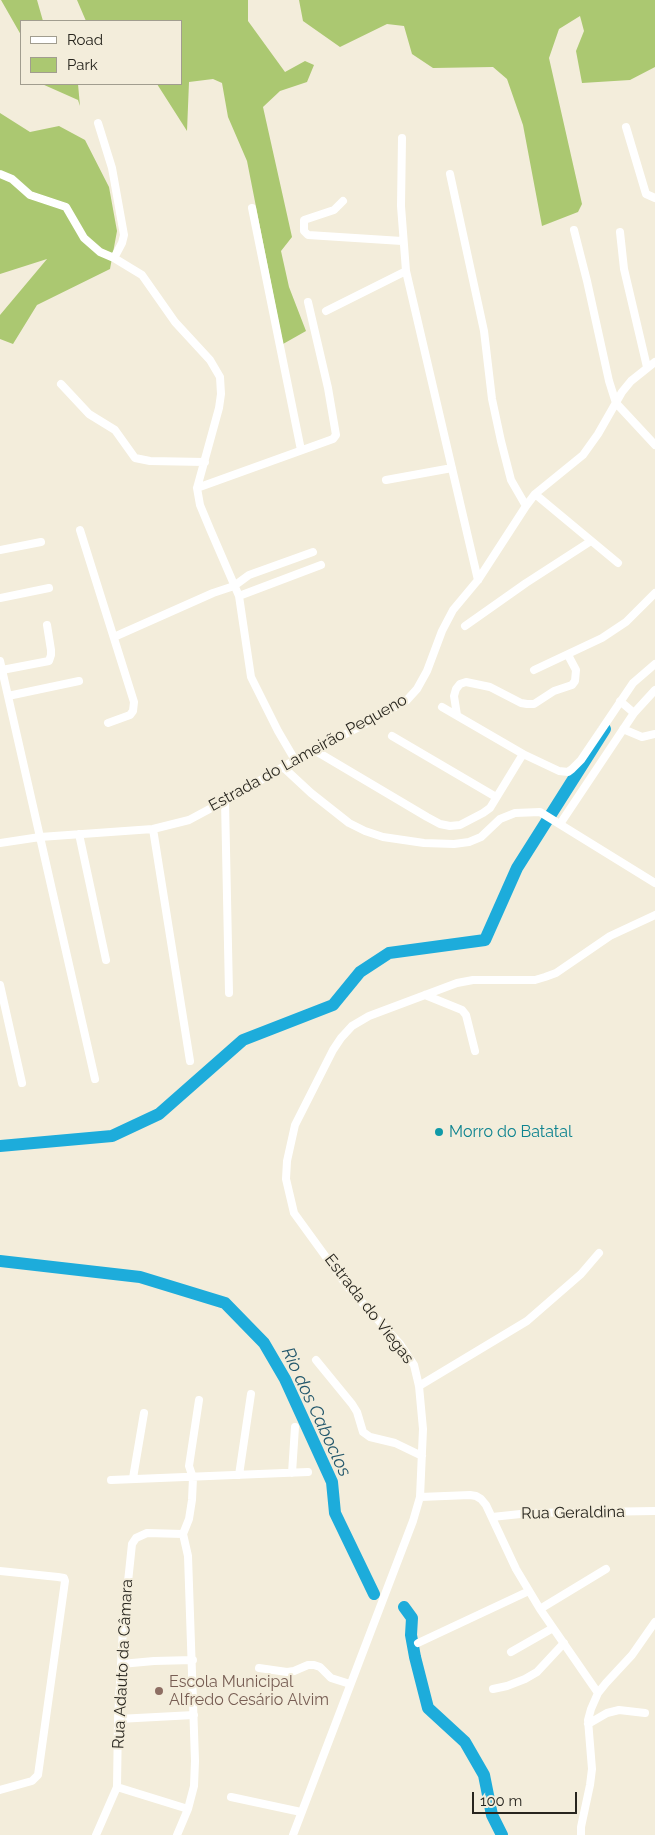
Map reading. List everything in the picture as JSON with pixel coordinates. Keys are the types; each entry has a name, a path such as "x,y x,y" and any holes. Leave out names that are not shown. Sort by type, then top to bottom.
{"street":[{"path":"98,122 112,168 124,235 122,244 114,258"},
{"path":"626,127 646,194 655,198"},
{"path":"402,138 402,241 406,271 478,580"},
{"path":"0,174 12,179 30,195 66,207 84,238 96,249 142,274 175,322 210,360 220,377 221,394 219,408 197,488 200,505 239,596 251,678 295,760"},
{"path":"450,174 484,331 492,399 501,441 511,480 526,506"},
{"path":"343,201 334,210 304,220 304,231 308,235 402,241"},
{"path":"252,208 301,450"},
{"path":"574,230 609,382 616,403 655,445"},
{"path":"620,232 624,269 647,367"},
{"path":"326,311 406,271"},
{"path":"197,488 333,439 336,435 328,388 308,302"},
{"name":"Estrada do Lameirão Pequeno","path":"0,843 40,836 153,828 189,820 407,700 417,689 427,671 442,631 453,610 478,580 526,506 535,494 583,455 631,381 655,362"},
{"path":"61,384 89,414 115,430 135,458 150,461 205,462"},
{"path":"386,480 452,468"},
{"path":"535,494 618,563"},
{"path":"80,530 134,707 130,715 108,723"},
{"path":"465,626 526,583 591,541"},
{"path":"0,550 41,542"},
{"path":"114,637 213,593 234,586 249,575 313,552"},
{"path":"239,596 321,565"},
{"path":"0,598 50,588"},
{"path":"534,670 602,638 626,622 655,593"},
{"path":"2,670 48,661 51,650 47,625"},
{"path":"457,715 454,696 460,684 466,682 482,684 521,703 527,704 534,704 554,691 572,685 575,681 576,670 568,655"},
{"path":"0,661 95,1079"},
{"path":"442,707 524,754 558,771 564,772 572,770 581,760 633,683 655,664"},
{"path":"8,696 79,681"},
{"path":"559,823 634,713 655,690"},
{"path":"620,701 634,713"},
{"path":"624,729 642,737 655,734"},
{"path":"392,736 496,797"},
{"path":"314,750 440,824 450,826 460,825 490,808 524,754"},
{"path":"283,767 316,798 349,823 383,837 424,844 469,842 480,837 500,819 515,813 540,812 655,883"},
{"path":"225,801 229,993"},
{"path":"153,828 190,1061"},
{"path":"79,834 106,960"},
{"name":"Estrada do Viegas","path":"293,1835 404,1546 420,1497 422,1456 419,1386 414,1366 400,1344 347,1286 294,1213 286,1179 286,1161 295,1125 341,1038 352,1026 369,1016 457,983 473,980 535,980 545,977 556,973 610,936 655,914"},
{"path":"0,986 22,1083"},
{"path":"425,995 462,1010 466,1015 475,1051"},
{"path":"419,1386 527,1320 581,1274 599,1253"},
{"path":"316,1360 352,1404 357,1412 363,1432 370,1436 395,1442 422,1456"},
{"path":"240,1474 251,1394"},
{"path":"177,1835 188,1809 194,1786 194,1715 188,1556 183,1534 189,1519 192,1500 193,1478 189,1466 199,1400"},
{"path":"133,1478 144,1413"},
{"path":"292,1473 295,1427"},
{"path":"111,1480 308,1472"},
{"path":"420,1497 476,1496 486,1505 516,1569 529,1591 598,1693"},
{"name":"Rua Geraldina","path":"492,1517 530,1512 655,1511"},
{"name":"Rua Adauto da Câmara","path":"96,1835 117,1787 118,1719 124,1615 132,1544 136,1538 147,1533 183,1534"},
{"path":"540,1609 606,1569"},
{"path":"0,1571 58,1576 64,1578 65,1581 38,1775 32,1781 0,1790"},
{"path":"418,1643 529,1591"},
{"path":"581,1835 592,1769 588,1724 591,1709 598,1693 612,1674 632,1655 655,1622"},
{"path":"511,1652 553,1628"},
{"path":"493,1689 507,1686 537,1672 564,1643"},
{"path":"121,1664 192,1660"},
{"path":"259,1668 287,1672 308,1665 314,1665 320,1667 331,1678 350,1684"},
{"path":"588,1724 607,1713 620,1710 645,1713"},
{"path":"118,1719 194,1715"},
{"path":"117,1787 188,1809"},
{"path":"231,1797 301,1812"}],"green space":[{"path":"1,0 37,0 43,20 20,20 20,33"},
{"path":"77,0 248,0 248,21 285,72 305,61 314,65 307,82 280,91 263,107 292,237 281,251 289,287 306,331 283,344 247,161 228,117 222,83 213,79 189,82 187,131 158,85 182,85 182,20 86,20"},
{"path":"299,0 655,0 655,67 630,80 582,83 576,51 584,31 580,16 559,29 549,58 582,204 578,212 542,226 523,125 507,79 493,67 433,68 412,54 404,26 387,24 340,47 303,21"},
{"path":"44,85 78,85 80,106 78,100"},
{"path":"0,113 30,132 59,126 85,140 109,187 117,231 110,269 37,305 13,344 0,339 0,315 47,259 0,274"}],"waterway":[{"path":"0,1146 112,1136 159,1114 243,1040 333,1005 360,972 389,953 485,940 517,868 605,729"},
{"name":"Rio dos Caboclos","path":"0,1261 140,1277 225,1303 264,1343 285,1379 332,1482 335,1513 374,1594"},
{"name":"Rio dos Caboclos","path":"404,1607 412,1618 411,1635 428,1708 465,1742 484,1775 492,1815 502,1835"}],"place":[{"name":"Morro do Batatal","path":"439,1132"},
{"name":"Escola Municipal Alfredo Cesário Alvim","path":"159,1691"}]}
